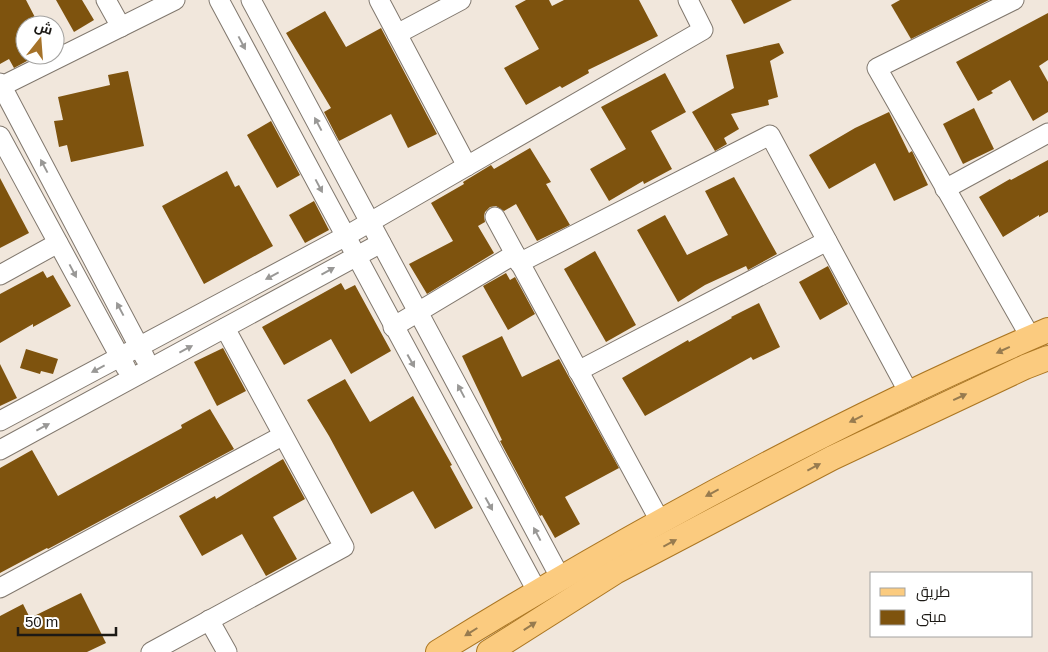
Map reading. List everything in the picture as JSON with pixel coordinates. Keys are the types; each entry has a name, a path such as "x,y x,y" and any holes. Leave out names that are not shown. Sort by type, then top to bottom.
{"main road":[{"path":"438,652 560,577 773,460 909,393 1040,334"},
{"path":"489,652 623,567 832,458 1048,358"}],"street":[{"path":"106,0 121,27"},
{"path":"150,368 1,85 175,0"},
{"path":"220,0 393,327 537,591"},
{"path":"251,0 560,577"},
{"path":"379,0 467,166"},
{"path":"397,34 461,0"},
{"path":"0,421 346,236 703,30 688,0"},
{"path":"1014,0 877,68 945,189 1040,334"},
{"path":"945,189 1048,133"},
{"path":"393,327 517,258 770,134 909,393"},
{"path":"0,136 131,379"},
{"path":"495,217 660,521"},
{"path":"578,371 827,241"},
{"path":"0,275 58,242"},
{"path":"0,450 381,243"},
{"path":"151,652 344,547 225,328"},
{"path":"0,588 282,436"},
{"path":"209,620 227,652"}],"building":[{"path":"0,0 26,0 34,15 15,15 15,65 20,65 14,68 9,59 0,64"},
{"path":"56,0 82,0 94,20 74,32"},
{"path":"526,0 549,0 552,6 564,0 639,0 658,36 588,70 589,73 562,88 560,86 526,105 504,68 539,49 515,6"},
{"path":"731,0 792,0 744,24"},
{"path":"900,0 989,0 911,39 891,5"},
{"path":"325,11 346,47 381,28 437,134 408,148 391,114 339,141 324,112 331,108 286,33"},
{"path":"1048,13 1048,60 1039,66 1048,82 1048,112 1033,121 1010,80 991,91 993,93 978,101 956,62"},
{"path":"779,43 784,53 770,61 778,97 768,100 769,105 731,114 739,129 724,138 727,144 715,151 692,112 734,88 726,55"},
{"path":"128,71 144,146 71,162 67,145 59,147 54,121 63,120 58,97 110,85 108,75"},
{"path":"665,73 686,112 651,131 672,169 644,184 643,181 609,201 590,169 626,149 601,107"},
{"path":"974,108 994,149 963,164 943,124"},
{"path":"889,112 909,153 912,151 928,185 894,201 875,163 829,189 809,155 855,128"},
{"path":"271,121 300,175 277,188 247,135"},
{"path":"530,148 551,182 546,184 570,225 537,241 516,204 504,211 496,206 490,207 485,212 485,222 478,226 494,253 427,294 409,264 453,241 431,203 464,184 463,182 491,165 494,169"},
{"path":"1048,160 1048,212 1039,217 1039,215 1003,237 979,197"},
{"path":"227,171 235,187 239,185 273,246 204,284 162,206"},
{"path":"734,177 777,254 748,270 746,266 705,285 678,302 637,230 665,215 687,255 728,235 705,191"},
{"path":"0,178 29,233 0,248"},
{"path":"314,201 329,230 305,243 289,215"},
{"path":"595,251 636,325 606,342 564,269"},
{"path":"828,266 848,304 820,320 799,282"},
{"path":"43,271 47,278 53,275 71,306 33,327 33,324 0,343 0,294"},
{"path":"506,273 510,280 515,277 535,314 508,330 483,286"},
{"path":"341,283 345,290 355,285 391,351 351,374 331,339 284,365 262,327"},
{"path":"759,303 780,347 753,360 751,357 645,416 622,378 688,340 689,342"},
{"path":"502,336 522,377 559,359 619,468 565,497 580,524 555,538 542,515 540,516 500,441 502,440 462,356"},
{"path":"223,348 246,391 217,406 194,362"},
{"path":"26,349 58,359 53,374 41,371 40,374 20,368"},
{"path":"0,364 17,398 0,406"},
{"path":"345,379 370,422 413,396 452,465 450,466 473,508 435,529 413,491 371,514 329,436 307,400"},
{"path":"210,409 234,449 0,573 0,468 32,450 58,496 182,428 181,425"},
{"path":"283,459 305,499 273,517 297,559 266,576 242,534 202,556 179,516 215,496 216,499"},
{"path":"81,593 106,643 87,652 0,652 0,616 23,604 30,618"}]}
